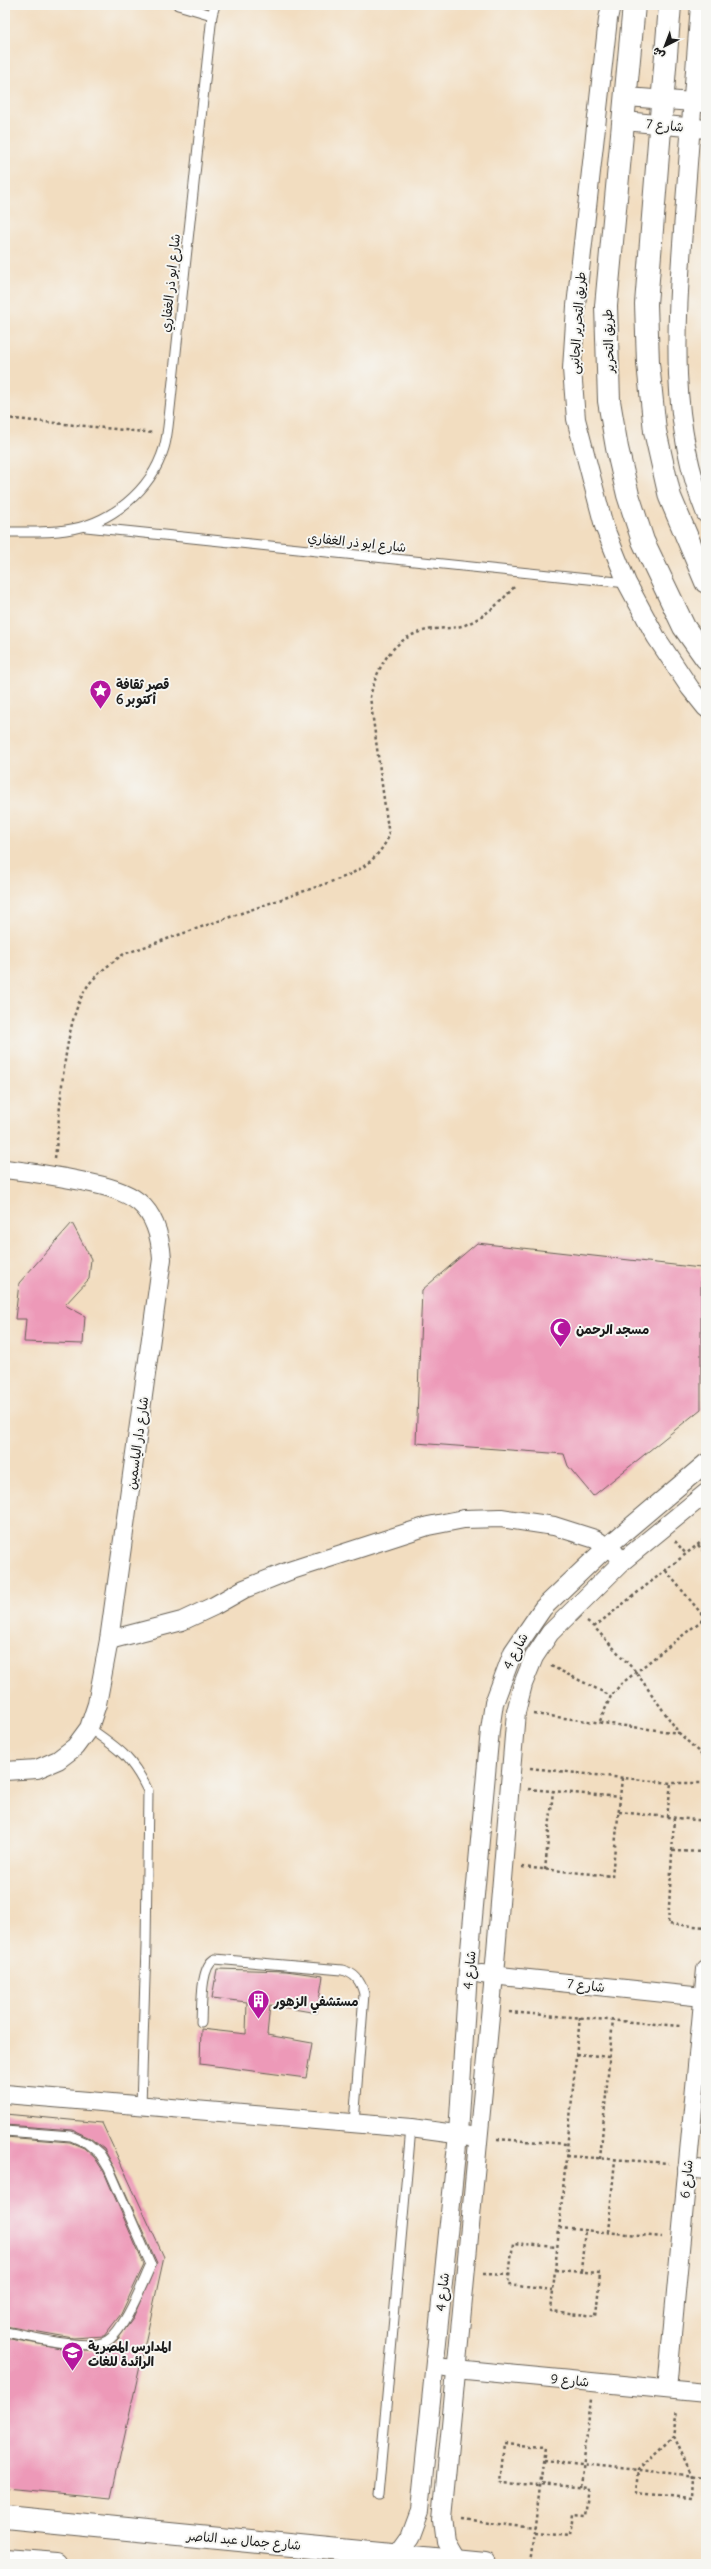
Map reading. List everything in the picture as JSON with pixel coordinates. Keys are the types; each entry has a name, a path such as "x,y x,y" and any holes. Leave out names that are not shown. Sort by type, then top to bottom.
{"street":[{"name":"طريق التحرير الجانبى","path":"611,5 608,19 577,298 572,370 576,420 604,526 627,583 656,637 690,688 706,708"},
{"name":"طريق التحرير","path":"634,5 625,121 606,306 609,401 626,489 643,541 684,627 706,658"},
{"path":"670,5 646,304 655,431 670,497 706,582"},
{"path":"700,5 698,128 677,323 677,384 686,444 706,514"},
{"name":"شارع 7","path":"627,97 699,103"},
{"name":"شارع 7","path":"625,121 698,128"},
{"name":"شارع دار الياسمين","path":"5,1169 54,1175 122,1191 140,1202 148,1213 160,1238 162,1259 109,1640 97,1704 89,1728 76,1747 58,1760 37,1769 5,1771"},
{"name":"شارع 4","path":"397,2554 410,2537 420,2510 458,2134 468,1972 490,1730 502,1677 513,1652 543,1608 608,1546 706,1463"},
{"name":"شارع 4","path":"456,2561 445,2542 442,2518 491,2010 516,1712 522,1684 534,1657 550,1633 570,1612 623,1561 706,1493"},
{"path":"109,1640 182,1621 214,1606 244,1589 289,1571 442,1523 464,1519 501,1518 576,1531 608,1546 623,1561"},
{"name":"شارع 6","path":"674,2390 681,2238 706,1969"},
{"name":"شارع 7","path":"468,1972 703,1997"},
{"path":"5,2094 411,2128 479,2138"},
{"path":"687,2166 706,2170"},
{"name":"شارع 9","path":"434,2367 706,2393"},
{"name":"شارع جمال عبد الناصر","path":"5,2517 397,2554 484,2564"},
{"path":"15,2562 58,2564"}],"lane":[{"path":"178,5 212,15"},
{"name":"شارع ابو ذر الغفاري","path":"5,532 66,531 102,519 134,497 157,466 166,434 212,15 215,5"},
{"name":"شارع ابو ذر الغفاري","path":"84,526 627,583"},
{"path":"89,1728 122,1751 138,1769 148,1791 141,2106"},
{"path":"201,2022 205,1972 209,1963 215,1959 342,1970 354,1975 358,1979 364,1994 354,2123"},
{"path":"378,2496 411,2128"},
{"path":"5,2131 71,2136 87,2143 100,2154 109,2169 151,2265 119,2329 107,2341 92,2346 5,2332"}],"path":[{"path":"5,418 166,434"},
{"path":"54,1175 70,1025 78,1004 89,984 105,968 124,954 339,879 364,868 375,859 389,836 370,697 375,676 386,656 402,641 423,631 464,625 483,616 501,603 528,573"},
{"path":"594,1627 706,1538"},
{"path":"698,1544 706,1554"},
{"path":"600,1721 611,1696 636,1672 705,1618 666,1571"},
{"path":"570,1612 594,1627 636,1672 679,1733 706,1759"},
{"path":"534,1657 611,1696"},
{"path":"516,1712 600,1721 679,1733"},
{"path":"511,1766 670,1783 706,1782"},
{"path":"503,1866 612,1876 622,1778"},
{"path":"667,1817 670,1783"},
{"path":"510,1787 620,1797"},
{"path":"545,1870 553,1791"},
{"path":"619,1812 706,1821"},
{"path":"674,1818 668,1924 706,1927"},
{"path":"672,1851 706,1852"},
{"path":"491,2010 700,2028"},
{"path":"554,2270 600,2273 596,2316 551,2311 554,2270 580,2017"},
{"path":"600,2159 614,2020"},
{"path":"576,2054 610,2057"},
{"path":"479,2138 567,2144"},
{"path":"566,2156 687,2166"},
{"path":"608,2232 615,2160"},
{"path":"559,2228 681,2238"},
{"path":"581,2271 585,2230"},
{"path":"553,2290 508,2286 509,2275 513,2243 557,2247"},
{"path":"466,2273 509,2275"},
{"path":"581,2486 593,2382"},
{"path":"674,2390 674,2436 692,2476 691,2498 636,2493 638,2470 674,2436"},
{"path":"530,2564 534,2534 535,2528 540,2484 543,2460 544,2447 504,2444 500,2483 540,2484 589,2487 584,2516 572,2515 569,2537 534,2534"},
{"path":"543,2460 706,2477"},
{"path":"442,2518 535,2528"}],"building":[{"path":"72,1223 91,1259 89,1279 65,1305 85,1316 83,1344 24,1342 26,1319 15,1319 19,1283"},
{"name":"مسجد الرحمن","path":"477,1243 701,1268 701,1409 593,1496 568,1466 564,1454 416,1443 422,1290"},
{"name":"مستشفي الزهور","path":"217,1969 286,1971 323,1976 317,2013 270,2005 267,2035 312,2043 306,2078 200,2064 201,2029 246,2034 247,2002 212,1998"},
{"path":"5,2114 102,2123 164,2257 111,2498 5,2488 5,2338 72,2350 98,2350 109,2347 118,2339 132,2320 157,2263 114,2167 104,2149 90,2138 73,2130 5,2125"},
{"path":"5,2137 70,2142 84,2148 95,2158 104,2172 144,2265 121,2314 104,2336 73,2338 5,2326"}],"place":[{"name":"قصر ثقافة 6 أكتوبر","path":"101,710"},
{"name":"مسجد الرحمن","path":"560,1348"},
{"name":"مستشفي الزهور","path":"258,2020"},
{"name":"المدارس المصرية الرائدة للغات","path":"72,2372"}]}
